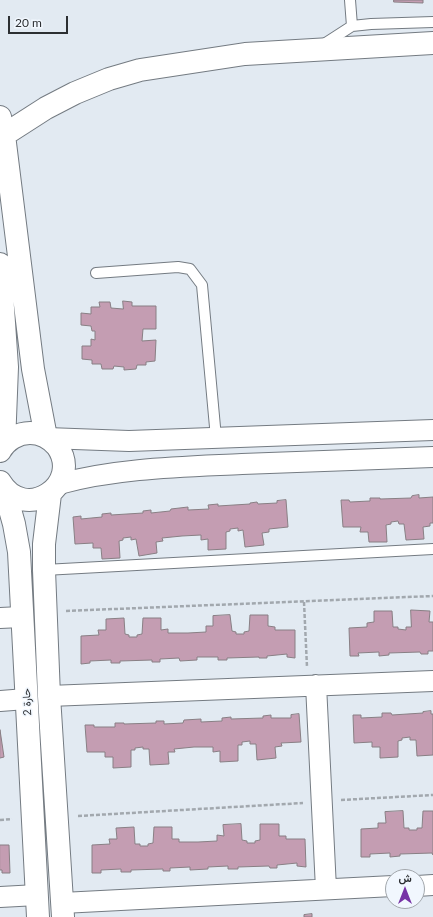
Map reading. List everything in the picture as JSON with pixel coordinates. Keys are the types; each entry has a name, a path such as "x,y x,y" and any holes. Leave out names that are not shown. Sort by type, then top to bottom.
{"street":[{"path":"47,437 33,369 1,133 75,93 109,79 140,70 245,54 433,43"},
{"path":"0,264 7,367 1,447"},
{"path":"1,447 10,439 24,433 39,434 47,437 129,441 433,430"},
{"name":"حارة 2","path":"47,437 60,450 64,467 62,476 54,489 44,544 45,612 49,696 63,910"},
{"path":"2,485 10,494 17,498 26,500 42,498 54,489 95,476 133,471 217,465 433,457"},
{"name":"حارة 2","path":"2,485 17,538 38,917"},
{"path":"0,618 21,617"},
{"path":"49,696 433,681"},
{"path":"312,685 322,802 326,889"},
{"path":"0,701 26,699"},
{"path":"63,910 326,889 385,886"},
{"path":"0,897 37,895"}],"lane":[{"path":"350,0 352,26"},
{"path":"314,50 352,26 433,22"},
{"path":"96,273 178,267 190,269 202,285 216,438"},
{"path":"44,570 433,549"}],"path":[{"path":"45,612 433,596"},
{"path":"304,602 312,685"},
{"path":"57,817 433,795"}],"building":[{"path":"394,0 423,0 423,3 394,2"},
{"path":"123,301 132,302 132,306 156,306 156,329 143,329 142,341 156,340 155,361 146,362 146,365 137,365 136,369 124,370 124,367 114,366 113,369 102,369 101,364 92,364 92,360 82,359 82,346 91,346 91,339 95,340 95,331 92,331 91,326 81,325 81,313 91,314 91,307 100,307 99,302 110,302 111,308 123,309"},
{"path":"419,495 419,498 433,497 433,523 430,523 430,526 423,527 424,539 406,540 404,524 399,524 398,521 391,522 391,524 386,525 387,542 369,542 368,532 360,532 361,527 343,527 341,500 349,500 350,502 370,501 370,498 411,498 412,496"},
{"path":"286,500 288,527 269,529 269,532 262,533 264,545 245,547 243,530 238,531 238,528 230,529 230,531 226,532 226,549 208,550 208,539 201,540 201,535 182,536 162,538 163,541 156,542 157,553 139,556 136,539 131,540 131,537 123,538 123,540 119,541 120,558 102,559 101,548 93,548 93,543 75,544 73,517 81,516 81,519 102,517 102,514 111,513 111,515 143,513 143,511 151,510 151,513 188,507 188,510 209,509 208,505 218,504 218,506 250,504 257,502 258,504 277,503 277,501"},
{"path":"411,610 430,611 429,622 433,622 433,651 428,651 428,654 421,654 420,652 389,653 389,655 379,656 379,652 358,653 359,656 350,656 349,628 367,627 367,623 374,622 374,611 392,611 393,627 406,630 406,627 411,627"},
{"path":"230,615 232,631 236,632 236,634 244,634 244,632 249,631 250,615 268,615 268,626 275,627 275,630 295,630 295,658 287,657 287,654 267,656 267,658 227,658 227,660 218,660 218,657 197,657 197,660 180,661 179,658 160,659 160,662 152,662 152,660 120,661 120,663 111,663 111,660 90,661 90,663 81,664 81,636 99,635 98,630 106,630 106,619 124,618 125,634 129,635 129,637 137,637 137,635 142,634 143,618 161,618 161,630 168,629 168,633 188,633 206,632 206,626 213,626 213,616"},
{"path":"431,711 431,714 433,714 433,755 417,756 416,740 410,740 410,737 402,738 402,740 398,741 398,757 380,758 380,747 372,747 372,742 354,743 353,715 361,715 361,718 382,717 382,713 391,713 392,715"},
{"path":"299,714 301,742 281,743 282,746 275,747 276,758 257,760 256,744 250,744 250,741 242,742 242,745 238,745 238,761 220,762 220,751 213,752 213,747 194,747 174,749 175,752 168,752 169,764 150,765 149,749 143,749 143,747 131,750 131,767 113,768 113,757 105,757 105,752 87,752 85,725 94,725 94,727 115,727 115,723 156,723 156,721 164,721 164,724 183,723 184,720 201,719 201,722 222,721 222,718 231,717 231,719 263,718 263,716 271,715 271,718 291,718 291,715"},
{"path":"0,730 4,757 0,758"},
{"path":"403,811 404,828 409,828 409,830 417,830 417,828 422,828 423,811 433,811 433,855 432,853 400,854 400,856 390,857 390,853 370,854 370,857 361,857 361,829 378,828 378,823 386,823 385,812"},
{"path":"241,824 242,840 247,841 247,843 255,843 255,841 260,840 260,824 279,824 279,836 286,836 286,839 305,839 306,867 297,866 297,863 277,865 277,868 270,868 269,866 238,867 238,869 228,869 228,866 190,870 190,867 170,868 170,871 163,871 163,869 131,870 131,872 121,872 121,869 101,870 101,873 92,873 92,845 110,844 109,839 117,839 116,828 134,827 135,844 140,844 140,846 148,846 148,844 153,843 154,827 172,827 172,839 179,839 179,842 198,842 217,841 217,835 224,836 223,825"},
{"path":"0,845 9,845 10,873 2,873 2,870 0,870"},
{"path":"312,914 312,917 304,917 304,915"}]}
